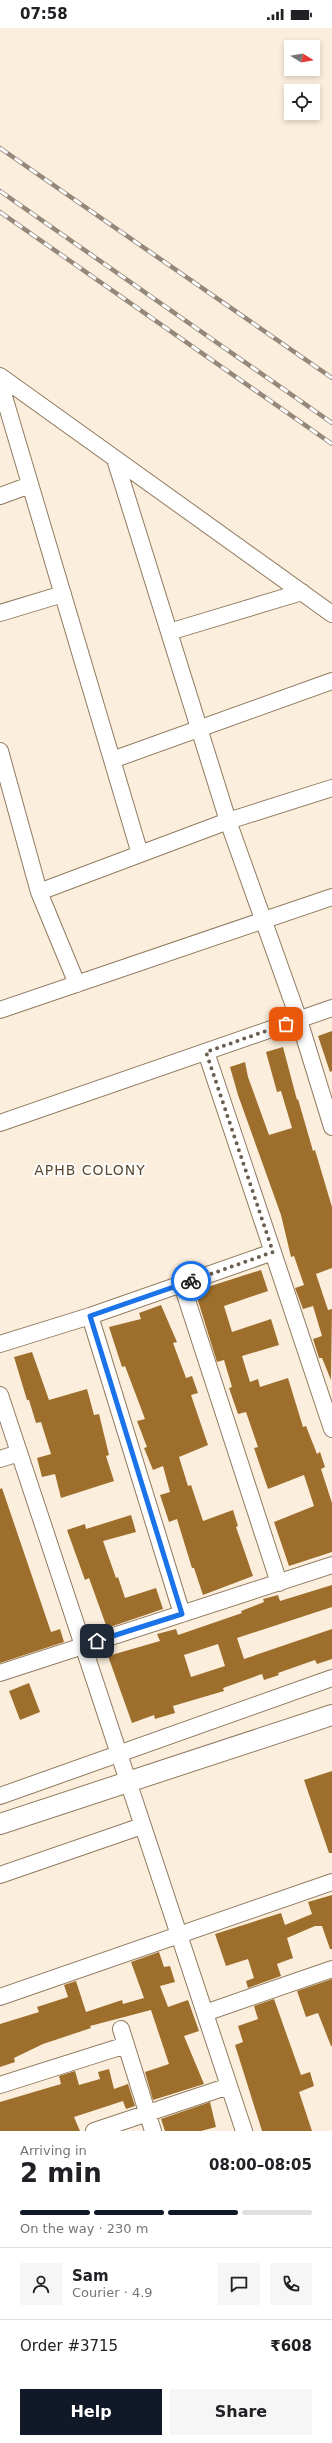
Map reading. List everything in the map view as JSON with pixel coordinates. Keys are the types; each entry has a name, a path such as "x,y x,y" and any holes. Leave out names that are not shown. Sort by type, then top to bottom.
{"street":[{"path":"0,376 332,614"},
{"path":"0,383 4,408 30,485 140,854"},
{"path":"115,458 228,821 299,1020 329,1112 332,1127"},
{"path":"0,496 30,485"},
{"path":"169,632 302,592"},
{"path":"0,613 63,594"},
{"path":"112,760 332,681"},
{"path":"0,751 39,892 77,984"},
{"path":"39,892 228,821 332,788"},
{"path":"0,1010 264,922 332,897"},
{"path":"0,1123 332,1008"},
{"path":"206,1052 332,1429"},
{"path":"0,1344 182,1285 273,1252"},
{"path":"182,1285 279,1583"},
{"path":"90,1316 182,1614"},
{"path":"0,1396 244,2131"},
{"path":"0,1459 19,1453"},
{"path":"0,1673 332,1566"},
{"path":"0,1796 332,1678"},
{"path":"0,1824 332,1715"},
{"path":"0,1875 142,1826"},
{"path":"0,1997 332,1882"},
{"path":"205,2013 332,1969"},
{"path":"121,2029 153,2131"},
{"path":"0,2084 126,2045"},
{"path":"94,2131 229,2086"}],"building":[{"path":"332,1031 332,1071 330,1072 318,1036"},
{"path":"283,1047 297,1100 298,1099 313,1151 315,1150 332,1207 332,1268 316,1274 328,1310 332,1309 331,1380 322,1358 319,1358 313,1339 322,1336 313,1306 303,1309 295,1288 304,1285 294,1256 291,1257 281,1215 238,1095 230,1067 245,1062 248,1077 269,1135 292,1128 281,1091 277,1092 266,1052"},
{"path":"261,1270 268,1291 224,1306 232,1332 271,1319 279,1345 242,1356 250,1382 258,1379 260,1387 288,1378 303,1427 306,1426 317,1454 320,1452 325,1467 321,1469 332,1503 332,1552 289,1566 274,1522 314,1506 304,1475 268,1489 254,1448 258,1447 246,1412 238,1414 229,1388 232,1387 224,1360 217,1362 195,1291"},
{"path":"161,1305 177,1342 173,1343 186,1378 192,1376 198,1393 191,1395 208,1445 179,1457 188,1486 191,1485 203,1521 233,1510 238,1526 236,1527 253,1576 203,1595 194,1568 192,1568 177,1519 169,1522 160,1495 170,1492 163,1466 153,1470 144,1448 147,1447 137,1421 145,1419 125,1366 122,1367 109,1327 141,1319 139,1313"},
{"path":"32,1352 49,1400 87,1389 94,1415 99,1414 109,1455 106,1456 114,1481 61,1498 55,1474 42,1477 37,1458 51,1454 41,1422 36,1423 29,1400 27,1400 14,1357"},
{"path":"2,1488 51,1632 60,1629 64,1642 0,1663 0,1489"},
{"path":"131,1515 136,1532 103,1541 125,1598 156,1588 163,1609 107,1628 89,1578 85,1580 67,1530 85,1524 86,1529"},
{"path":"332,1585 332,1607 237,1638 244,1659 332,1629 332,1659 317,1664 315,1660 278,1673 279,1675 264,1680 262,1674 223,1688 224,1691 173,1706 175,1713 155,1719 154,1715 132,1723 108,1656 160,1641 157,1634 176,1629 178,1635 242,1613 241,1611 264,1602 263,1599 278,1595 280,1601","holes":["218,1644 225,1666 191,1677 184,1655"]},
{"path":"29,1683 40,1712 20,1720 9,1691"},
{"path":"332,1771 332,1853 329,1853 304,1780"},
{"path":"332,1895 332,1949 330,1949 322,1926 315,1926 287,1938 293,1958 277,1964 281,1976 248,1988 246,1981 254,1978 248,1959 226,1966 215,1934 281,1913 285,1925 312,1914 308,1902"},
{"path":"159,1952 164,1967 170,1966 175,1982 160,1986 168,2007 188,2000 199,2031 184,2036 204,2084 153,2100 145,2072 169,2064 151,2010 90,2026 91,2028 43,2044 14,2058 15,2062 0,2067 0,2024 39,2012 37,2007 68,1997 64,1985 76,1981 86,2012 122,2000 123,2004 144,1998 131,1962"},
{"path":"332,1979 331,2046 318,2013 306,2017 297,1991"},
{"path":"274,1999 301,2075 310,2072 314,2086 299,2092 312,2131 262,2131 235,2045 243,2042 238,2026 258,2019 254,2006"},
{"path":"109,2069 114,2089 128,2084 135,2106 126,2109 123,2101 74,2117 80,2131 0,2131 0,2102 61,2084 59,2076 75,2071 79,2085 100,2079 98,2072"},
{"path":"210,2102 216,2127 201,2131 165,2131 161,2119"}],"railway":[{"path":"0,148 332,378"},
{"path":"0,191 332,423"},
{"path":"0,212 332,444"}],"way so far":[{"path":"191,1281 273,1252 206,1052 286,1024"}],"district":[{"name":"APHB COLONY","path":"90,1170"}],"route":[{"path":"97,1641 182,1614 90,1316 191,1281"}]}
